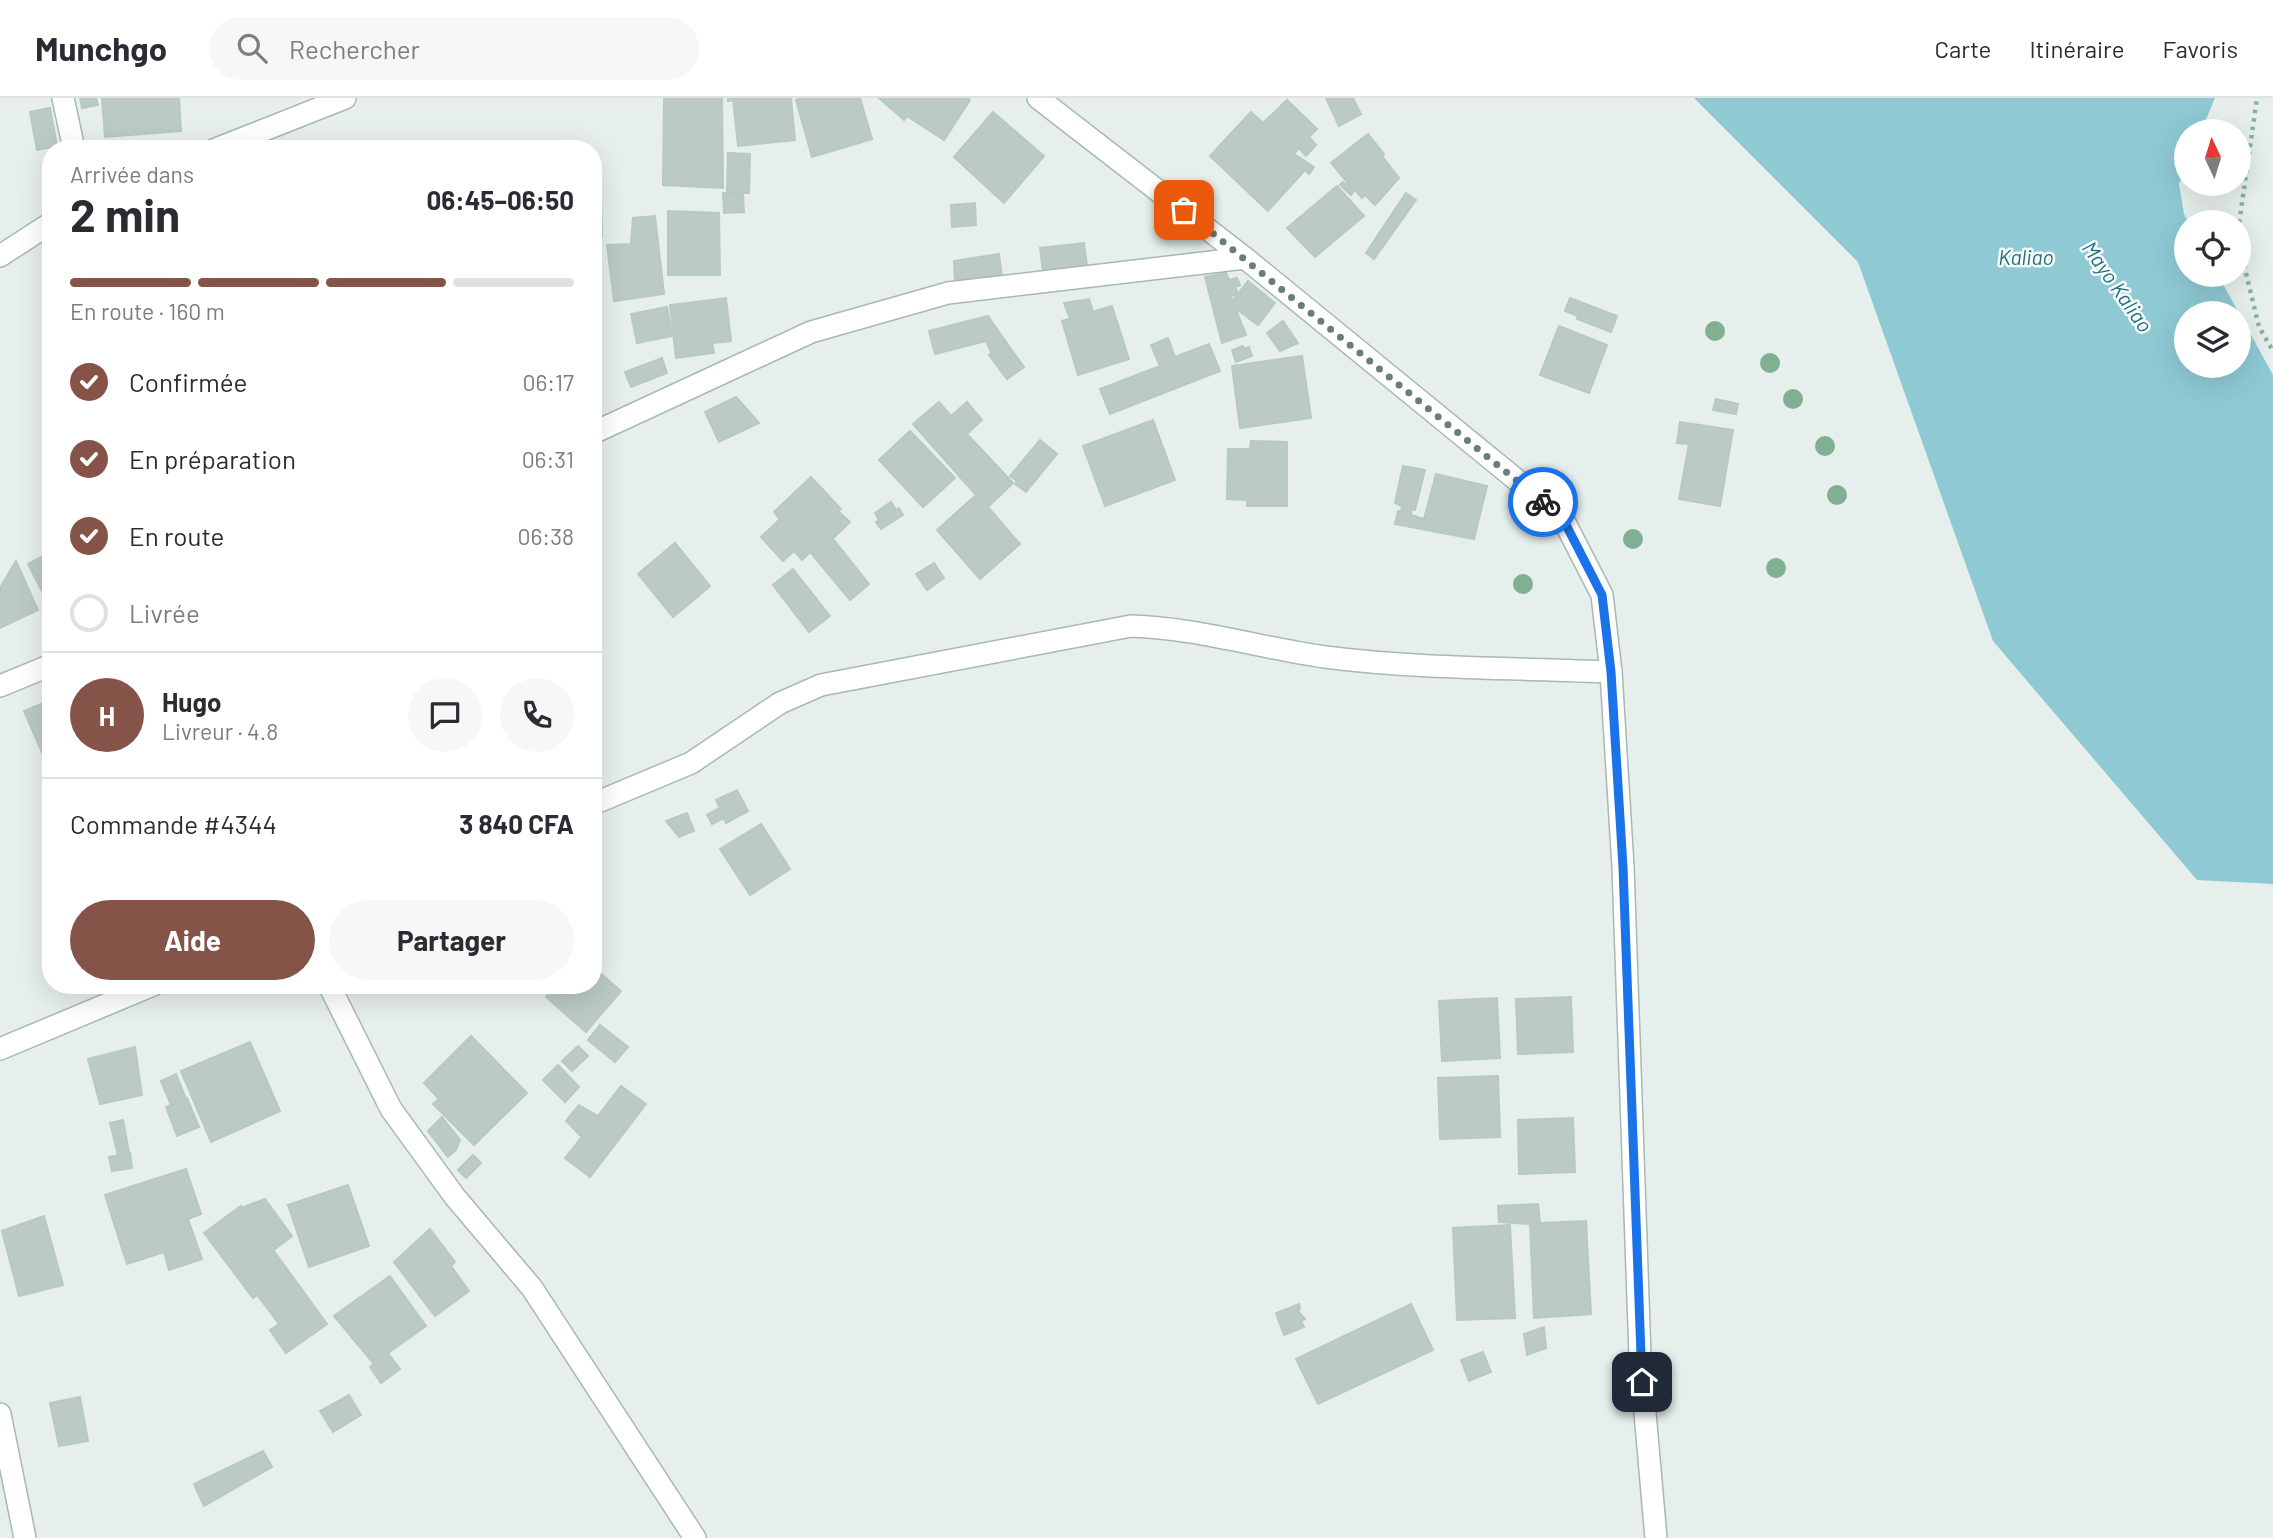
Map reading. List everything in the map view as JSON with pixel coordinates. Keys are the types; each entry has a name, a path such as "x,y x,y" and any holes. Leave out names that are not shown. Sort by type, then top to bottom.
{"street":[{"path":"63,98 72,140"},
{"path":"239,140 345,98"},
{"path":"1038,98 1245,258 1562,517 1602,595 1611,672 1623,867 1640,1356 1656,1538"},
{"path":"0,256 42,229"},
{"path":"602,429 811,332 948,293 1245,258"},
{"path":"602,800 691,763 780,703 821,685 1131,626 1169,627 1324,657 1611,672"},
{"path":"0,686 42,670"},
{"path":"0,1049 131,994"},
{"path":"334,994 391,1109 455,1197 532,1287 695,1538"},
{"path":"0,1414 25,1538"}],"path":[{"path":"2241,210 2257,98"},
{"path":"2249,287 2259,327 2273,351"}],"water":[{"name":"Kaliao","path":"1694,98 2215,98 2206,119 2174,119 2174,196 2181,196 2183,210 2174,210 2174,287 2225,287 2232,301 2174,301 2174,378 2251,378 2251,335 2273,375 2273,884 2197,880 1993,641 1858,262"}],"building":[{"path":"80,98 96,98 98,105 82,108"},
{"path":"102,98 179,98 181,131 105,137"},
{"path":"664,98 722,98 723,188 663,185"},
{"path":"728,98 791,98 795,140 738,146 733,100 728,101"},
{"path":"860,98 872,139 812,157 796,100"},
{"path":"879,98 970,100 944,140 907,116 904,120"},
{"path":"1326,98 1353,98 1361,114 1339,126"},
{"path":"1287,100 1317,129 1309,137 1316,145 1306,156 1299,148 1294,154 1314,167 1309,174 1305,170 1268,211 1210,156 1251,112 1263,123"},
{"path":"50,108 56,140 42,140 42,149 37,150 30,112"},
{"path":"993,112 1044,156 1004,203 954,157"},
{"path":"1368,134 1399,178 1375,205 1365,195 1362,198 1355,190 1351,195 1340,185 1343,182 1349,184 1331,163"},
{"path":"728,153 750,154 749,193 727,193"},
{"path":"1337,186 1364,216 1315,257 1287,228"},
{"path":"723,193 743,195 744,212 724,213"},
{"path":"1406,193 1416,200 1374,259 1366,253"},
{"path":"975,203 976,225 952,227 951,205"},
{"path":"668,211 719,213 720,275 668,275"},
{"path":"655,216 664,294 614,301 607,245 631,244 633,218"},
{"path":"1084,243 1087,266 1043,272 1040,248"},
{"path":"999,254 1002,277 955,284 954,261"},
{"path":"1226,273 1229,280 1237,278 1240,285 1235,287 1238,294 1231,296 1230,304 1235,307 1246,335 1222,343 1205,277"},
{"path":"1248,281 1275,303 1258,325 1230,304"},
{"path":"726,298 731,341 712,343 714,353 676,358 670,305"},
{"path":"1570,298 1617,316 1611,332 1577,319 1578,316 1565,311"},
{"path":"1089,299 1093,311 1070,318 1064,303"},
{"path":"1112,306 1129,359 1078,375 1062,321"},
{"path":"667,307 672,336 637,343 631,314"},
{"path":"988,316 1006,342 991,352 986,341 935,354 929,331"},
{"path":"1283,321 1298,343 1280,351 1267,333"},
{"path":"1559,326 1607,345 1589,393 1540,375"},
{"path":"1168,338 1175,357 1209,344 1220,371 1110,414 1100,389 1160,366 1151,345"},
{"path":"1006,342 1024,367 1007,379 989,355"},
{"path":"1243,346 1244,349 1249,347 1252,356 1236,362 1232,350"},
{"path":"1302,356 1311,418 1240,428 1232,366"},
{"path":"662,358 667,373 631,387 625,372"},
{"path":"736,397 759,423 719,442 705,412"},
{"path":"1716,399 1738,404 1736,414 1713,410"},
{"path":"939,402 951,416 967,402 982,420 967,434 1013,483 988,507 1020,544 980,579 937,530 976,495 913,424"},
{"path":"1153,420 1175,480 1105,506 1083,446"},
{"path":"1680,422 1733,430 1720,506 1679,499 1689,444 1677,443"},
{"path":"910,431 955,478 923,507 879,460"},
{"path":"1040,440 1057,454 1026,492 1015,484 1017,481 1010,476"},
{"path":"1251,441 1287,442 1287,506 1247,506 1247,500 1227,499 1228,449 1250,449"},
{"path":"1403,466 1425,470 1415,510 1412,509 1411,515 1424,519 1436,474 1487,486 1474,539 1395,524 1402,506 1395,503"},
{"path":"811,477 850,522 829,542 825,538 802,560 794,551 783,561 761,537 780,519 774,512"},
{"path":"891,502 903,515 881,529 876,522 879,520 875,513"},
{"path":"825,538 829,542 833,539 869,584 850,600 811,553"},
{"path":"675,543 710,586 673,617 638,574"},
{"path":"42,557 42,591 28,564"},
{"path":"16,561 38,610 0,628 0,588"},
{"path":"934,563 944,578 927,590 916,574"},
{"path":"793,569 830,616 809,632 773,585"},
{"path":"42,704 42,753 24,711"},
{"path":"737,790 748,811 726,823 724,818 712,824 707,815 720,808 716,800"},
{"path":"687,813 694,831 679,837 666,821"},
{"path":"761,824 790,869 750,895 720,849"},
{"path":"602,975 621,991 586,1032 546,997 548,994 602,994"},
{"path":"1571,997 1573,1052 1518,1054 1516,999"},
{"path":"1497,998 1500,1058 1442,1061 1439,1001"},
{"path":"600,1025 628,1047 615,1062 588,1040"},
{"path":"471,1036 527,1093 474,1145 433,1104 439,1099 424,1083"},
{"path":"250,1042 280,1111 211,1142 181,1071"},
{"path":"578,1046 588,1056 572,1071 562,1061"},
{"path":"135,1047 142,1095 100,1104 88,1059"},
{"path":"558,1065 579,1087 565,1102 543,1080"},
{"path":"176,1074 186,1099 171,1105 161,1081"},
{"path":"1498,1076 1500,1137 1440,1139 1438,1078"},
{"path":"621,1086 646,1104 590,1177 565,1158 582,1137 566,1121 579,1105 598,1116"},
{"path":"187,1098 199,1127 177,1136 166,1107"},
{"path":"442,1117 460,1140 456,1150 448,1157 428,1131"},
{"path":"1573,1118 1575,1172 1519,1174 1518,1120"},
{"path":"123,1120 129,1152 118,1155 110,1123"},
{"path":"130,1153 132,1168 112,1171 109,1157"},
{"path":"473,1155 481,1163 466,1178 458,1170"},
{"path":"186,1169 201,1214 188,1219 202,1259 169,1270 164,1252 127,1264 105,1195"},
{"path":"348,1185 369,1246 309,1267 288,1205"},
{"path":"265,1199 292,1236 275,1249 244,1207"},
{"path":"1538,1204 1540,1223 1586,1221 1591,1314 1534,1318 1530,1224 1499,1222 1498,1206"},
{"path":"241,1206 327,1324 286,1353 270,1330 279,1324 257,1295 253,1298 204,1233"},
{"path":"44,1216 63,1285 19,1296 2,1231"},
{"path":"1510,1225 1515,1318 1457,1320 1453,1228"},
{"path":"430,1229 455,1262 451,1266 469,1291 435,1316 394,1262"},
{"path":"390,1276 426,1326 388,1353 400,1369 381,1383 370,1367 374,1364 334,1316"},
{"path":"1299,1304 1300,1309 1297,1310 1305,1319 1301,1321 1304,1327 1284,1335 1276,1313"},
{"path":"1411,1304 1433,1350 1318,1404 1296,1359"},
{"path":"1544,1327 1546,1348 1527,1355 1524,1334"},
{"path":"1483,1352 1491,1372 1469,1381 1461,1360"},
{"path":"349,1395 361,1415 333,1432 320,1411"},
{"path":"80,1397 88,1441 59,1446 50,1403"},
{"path":"263,1451 272,1467 204,1506 194,1484"}],"way so far":[{"path":"1184,210 1543,502"}],"route":[{"path":"1543,502 1562,517 1602,595 1611,672 1623,867 1642,1382"}],"water label":[{"name":"Mayo Kaliao","path":"2117,287"}]}
